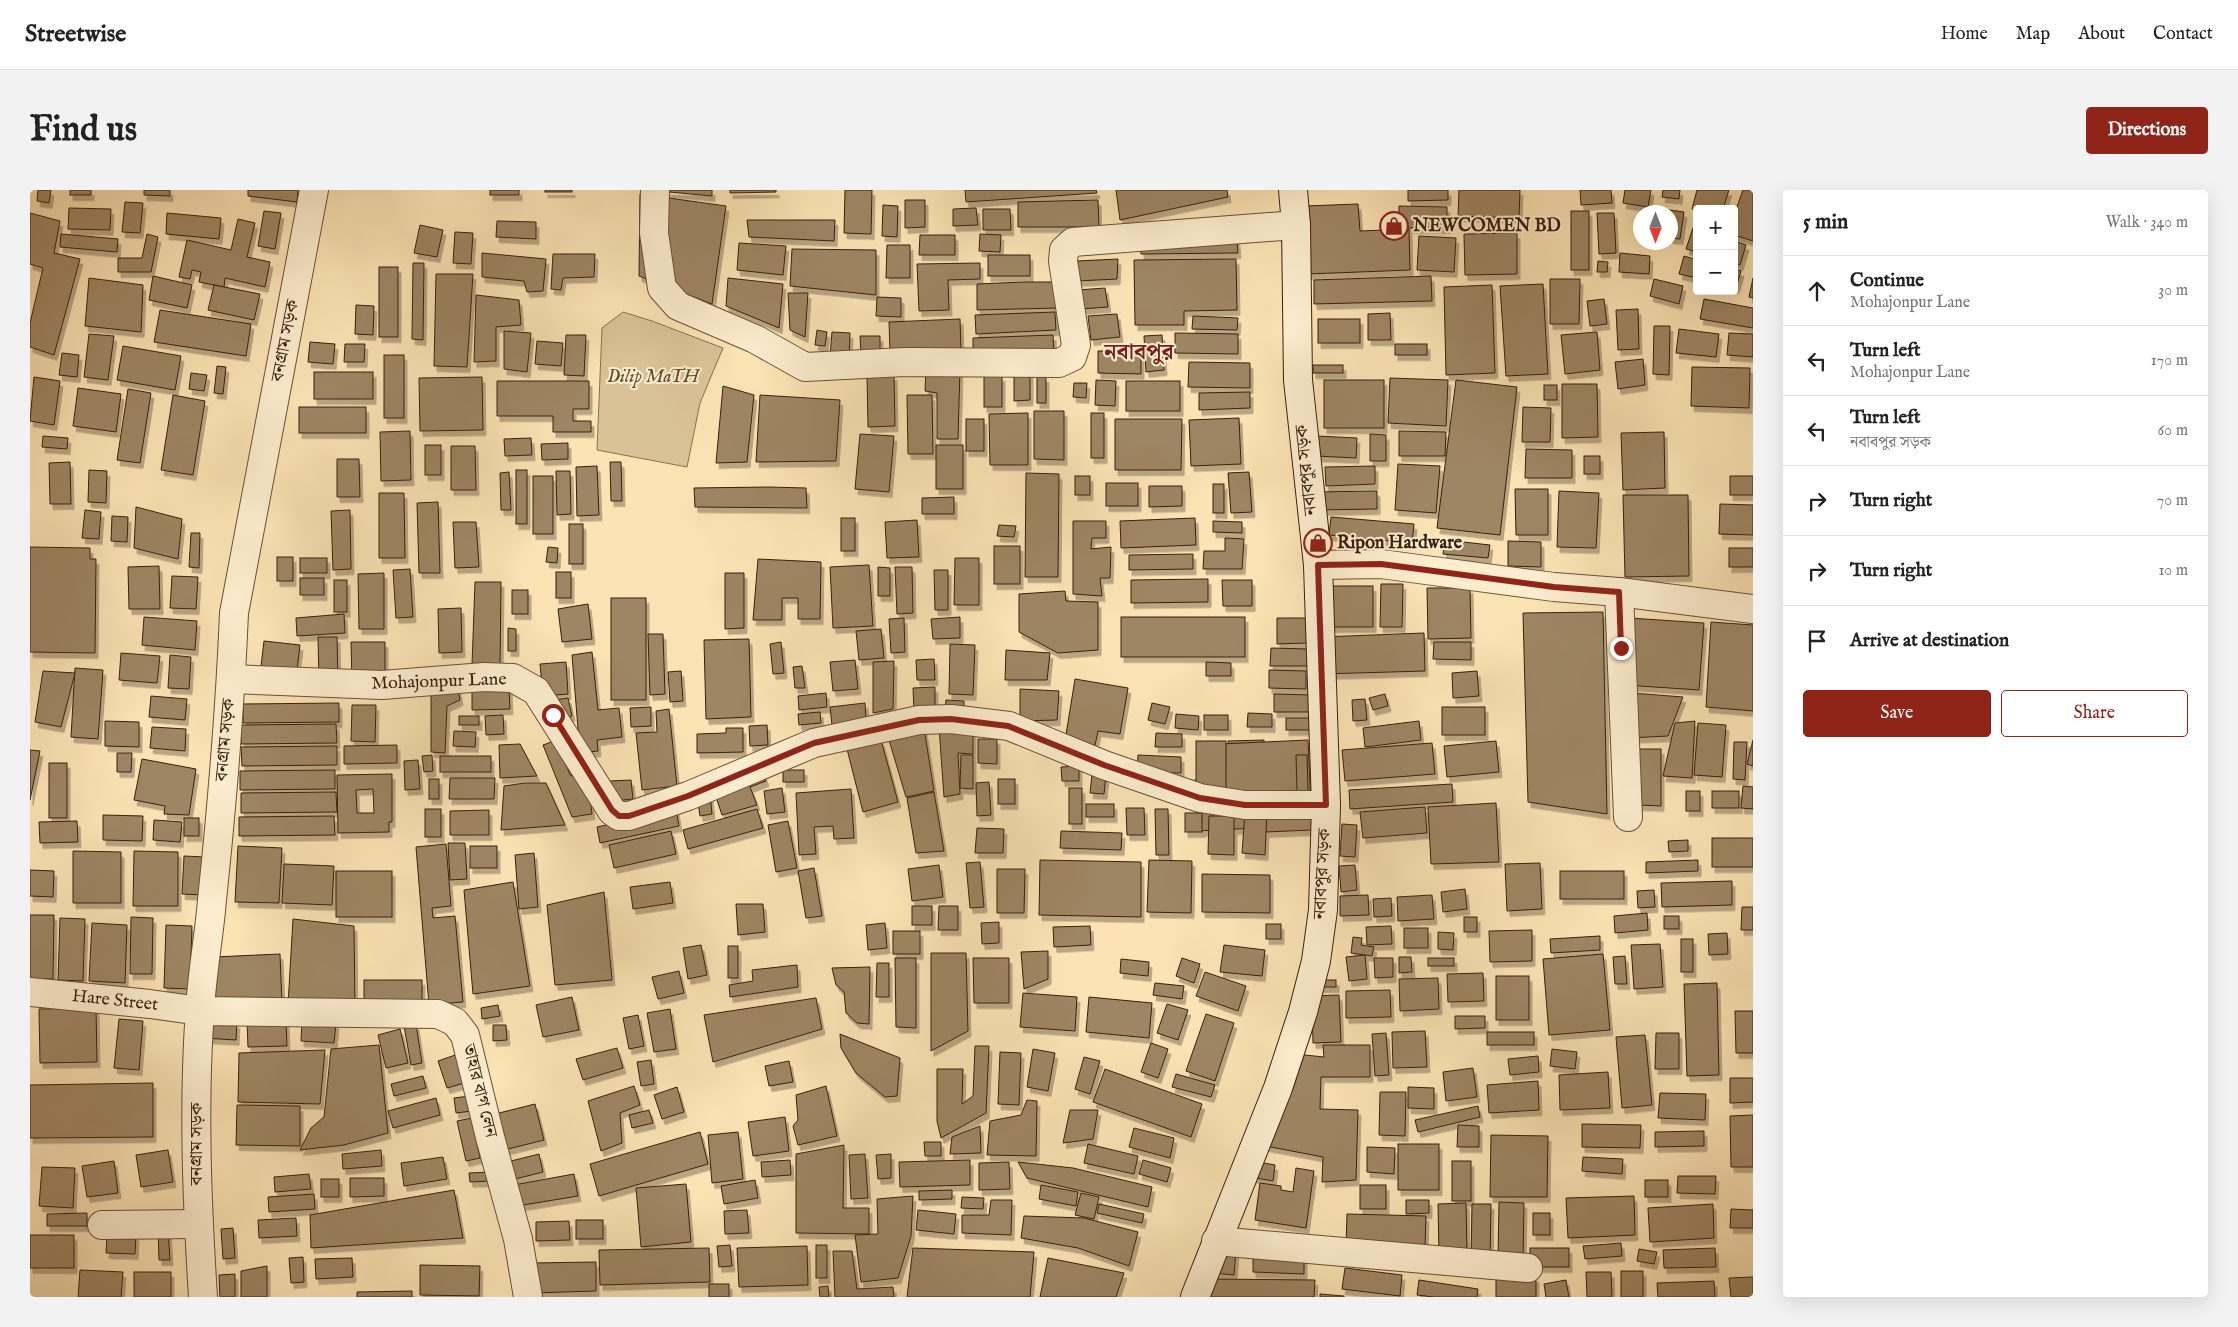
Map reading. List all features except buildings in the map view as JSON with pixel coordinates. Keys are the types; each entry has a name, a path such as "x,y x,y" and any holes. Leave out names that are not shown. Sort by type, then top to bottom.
{"street":[{"name":"বনগ্রাম সড়ক","path":"203,1297 198,1224 196,1123 200,1011 220,828 234,613 314,190"},
{"path":"655,190 654,233 662,288 678,306 754,339 805,367 905,362 1059,363 1072,357 1076,344 1062,261 1064,250 1074,242 1296,225"},
{"name":"নবাবপুর সড়ক","path":"1194,1297 1278,1088 1303,1012 1316,961 1323,910 1326,805 1318,565 1298,380 1296,225 1293,190"},
{"path":"1318,565 1381,564 1554,587 1619,592 1753,609"},
{"path":"1619,592 1628,817"},
{"name":"Mohajonpur Lane","path":"231,679 382,685 484,677 513,678 536,691 612,810 619,816 629,816 688,796 814,743 919,720 951,719 1008,726 1104,765 1200,798 1245,805 1326,805"},
{"name":"Hare Street","path":"30,992 200,1011"},
{"name":"তাহার বাগ লেন","path":"200,1011 438,1014 455,1022 465,1035 518,1239 528,1297"},
{"path":"102,1225 198,1224"},
{"path":"1216,1241 1528,1268"}],"green space":[{"name":"Dilip MaTH","path":"623,312 723,348 700,403 687,467 597,450 602,328"}],"place":[{"name":"NEWCOMEN BD","path":"1394,226"},
{"name":"Ripon Hardware","path":"1318,543"}],"district":[{"name":"নবাবপুর","path":"1139,353"}],"route":[{"path":"553,715 612,810 619,816 629,816 688,796 814,743 919,720 951,719 1008,726 1104,765 1200,798 1245,805 1326,805 1318,565 1381,564 1554,587 1619,592 1621,648"}]}
